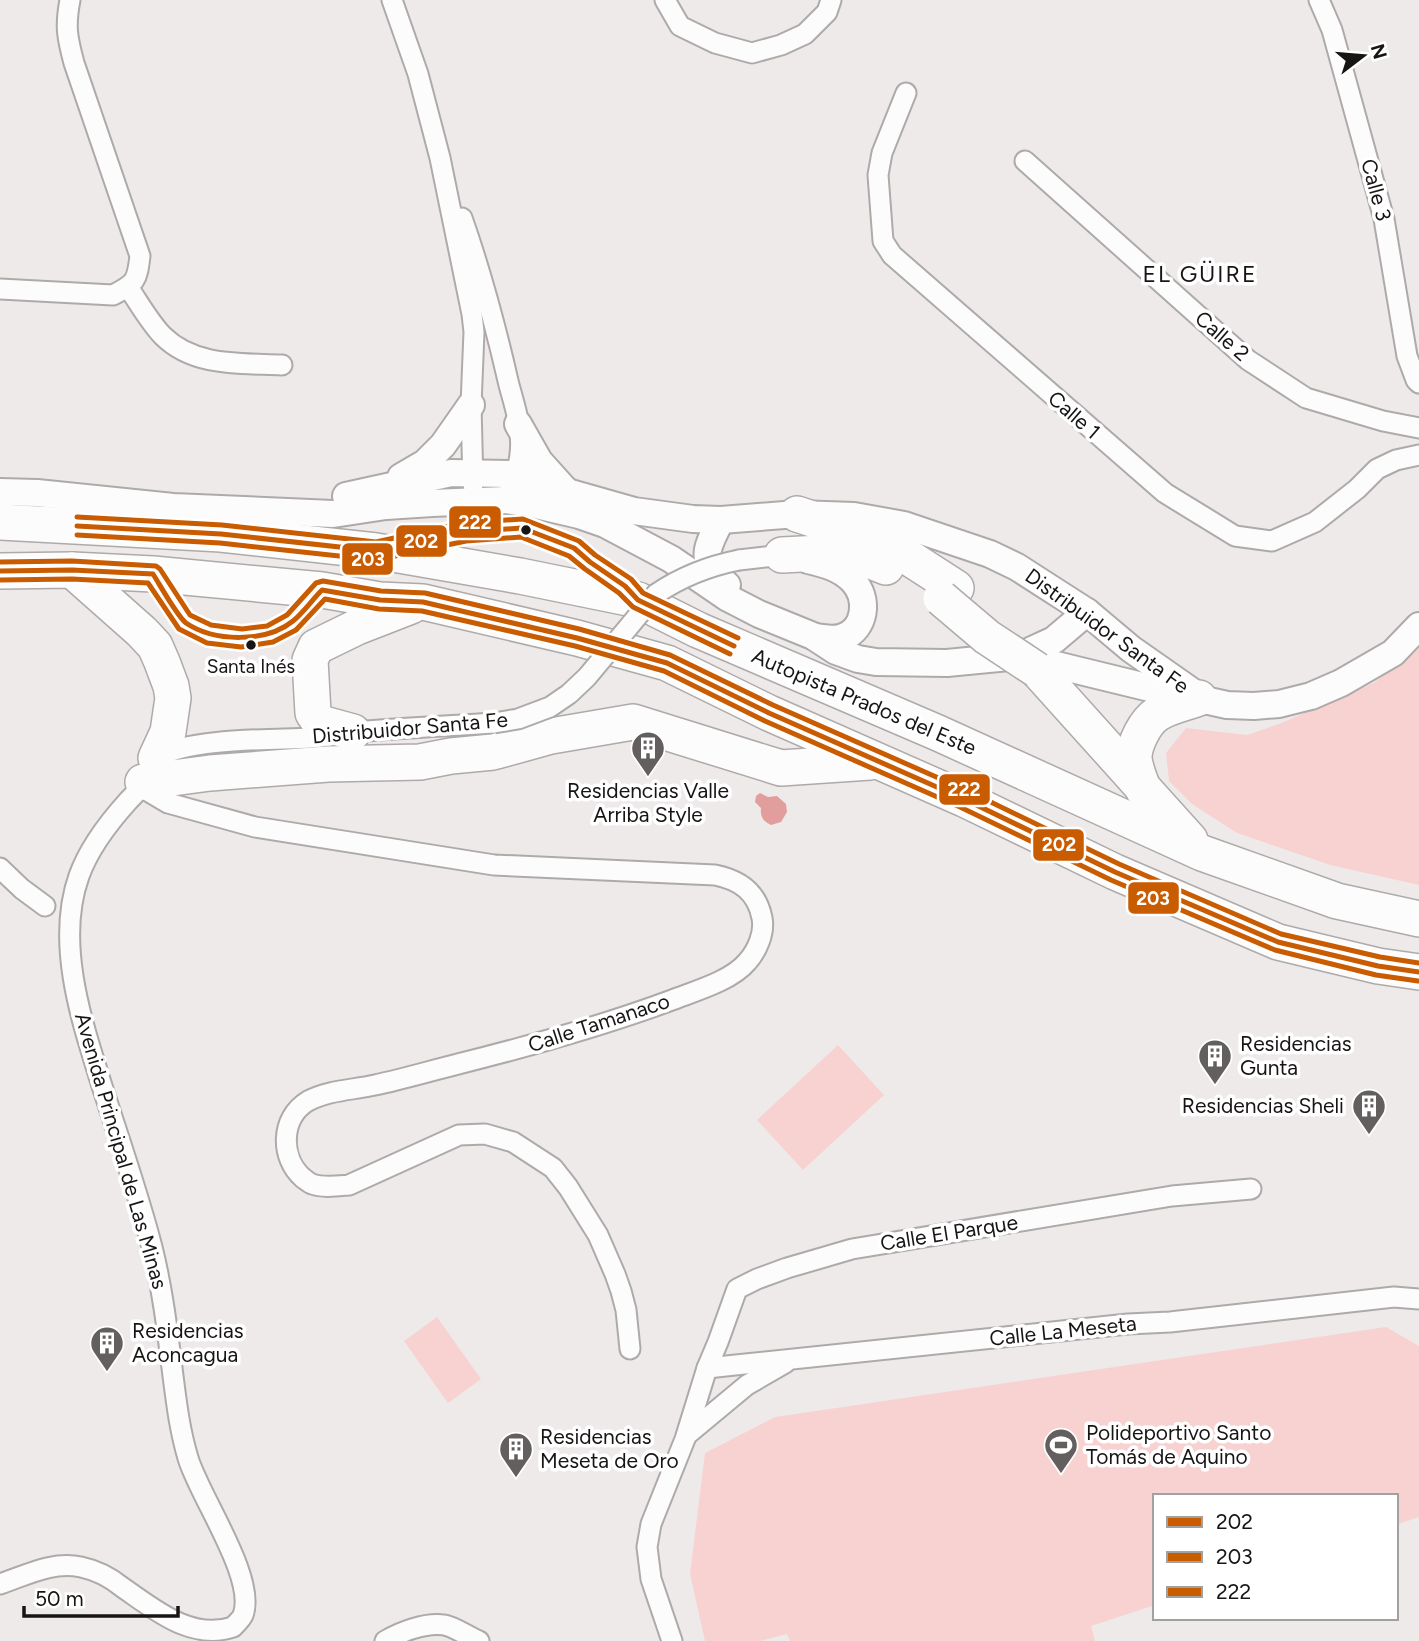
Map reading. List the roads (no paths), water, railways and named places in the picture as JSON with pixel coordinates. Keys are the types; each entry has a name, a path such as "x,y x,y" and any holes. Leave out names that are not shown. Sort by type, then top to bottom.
{"highway":[{"path":"797,514 864,536 908,557 956,588 1017,642 1028,663"},
{"name":"Autopista Prados del Este","path":"0,522 221,534 376,551 638,600 698,630 939,733 1202,853 1337,901 1419,919"},
{"path":"782,555 856,555 890,569 941,598 987,637 1028,663 1202,853"},
{"path":"0,571 72,570 153,574 321,590 380,600 423,602 577,638 667,663 769,713 964,799 1115,872 1278,942 1378,966 1419,972"},
{"path":"72,570 155,646 171,686 173,698 168,732 147,776 328,764 420,762 493,752 551,736 633,722 781,768 877,761"},
{"path":"353,732 320,723 313,713 310,660 316,647 357,627 423,602"},
{"path":"1144,791 1134,756 1146,725 1155,715 1199,698"}],"street":[{"path":"0,289 113,295 128,287 138,275 140,256 67,36 66,20 70,0"},
{"path":"392,0 418,74 440,158 473,323 473,502"},
{"path":"665,0 680,26 715,43 752,53 806,34 827,12 831,0"},
{"name":"Calle 3","path":"1319,0 1332,30 1384,219 1407,356 1419,383"},
{"name":"Calle 1","path":"906,93 882,153 878,174 883,241 892,255 1165,493 1235,536 1272,541 1315,522 1357,489 1377,469 1396,460 1419,455"},
{"path":"440,158 471,244 502,351 519,424 520,452 506,500"},
{"name":"Calle 2","path":"1025,161 1248,360 1307,398 1383,421 1419,428"},
{"path":"128,287 162,335 181,351 215,362 282,365"},
{"path":"357,494 400,477 425,463 443,445 471,405"},
{"path":"519,424 539,461 567,492"},
{"name":"Distribuidor Santa Fe","path":"290,512 329,499 451,473 473,472 514,474 634,511 694,519 721,520 797,514 854,516 904,525 990,554 1017,567 1087,612 1131,649 1199,698"},
{"path":"0,492 37,493 173,507 290,512"},
{"name":"Distribuidor Santa Fe","path":"290,512 333,514 386,506 506,500 551,509 605,524 671,559 728,598 813,636 836,651 858,659 876,662 1028,663 1199,698"},
{"path":"721,520 706,549 708,562 719,578 759,614"},
{"path":"782,555 825,564 842,572 861,593 864,605 862,618 856,629 845,637 833,640 813,636"},
{"name":"Distribuidor Santa Fe","path":"147,776 177,749 201,745 315,738 353,732 494,723 518,719 550,707 569,694 587,677 656,594 667,586 720,564 782,555"},
{"path":"1028,663 1087,612"},
{"path":"1199,698 1227,705 1254,706 1279,704 1311,696 1341,683 1393,653 1419,626"},
{"name":"Calle Tamanaco","path":"147,776 168,803 268,829 494,865 715,875 730,878 751,893 761,912 762,934 747,962 730,975 629,1016 545,1042 374,1086 328,1093 307,1102 290,1119 286,1135 287,1155 296,1172 310,1184 349,1185 459,1135 485,1134 513,1142 530,1152 553,1168 598,1235 621,1291 630,1349"},
{"name":"Avenida Principal de Las Minas","path":"0,1584 49,1566 68,1565 86,1568 121,1585 169,1625 185,1634 202,1639 218,1635 232,1628 243,1617 242,1581 189,1463 178,1419 163,1297 151,1244 83,1024 73,978 70,941 72,908 79,874 112,820 147,776"},
{"path":"0,868 22,890 45,906"},
{"name":"Calle El Parque","path":"672,1641 651,1579 647,1547 651,1524 687,1434 707,1368 737,1289 807,1261 852,1249 1158,1198 1251,1189"},
{"name":"Calle La Meseta","path":"707,1368 1394,1297 1419,1299"},
{"path":"687,1434 747,1385 793,1359"},
{"path":"390,1639 417,1627 444,1625 479,1641"}],"place":[{"name":"Santa Inés","path":"251,645"},
{"name":"Residencias Valle Arriba Style","path":"648,778"},
{"name":"Residencias Gunta","path":"1215,1086"},
{"name":"Residencias Sheli","path":"1369,1136"},
{"name":"Residencias Aconcagua","path":"107,1373"},
{"name":"Polideportivo Santo Tomás de Aquino","path":"1061,1475"},
{"name":"Residencias Meseta de Oro","path":"516,1479"}],"district":[{"name":"EL GÜIRE","path":"1200,274"}]}
